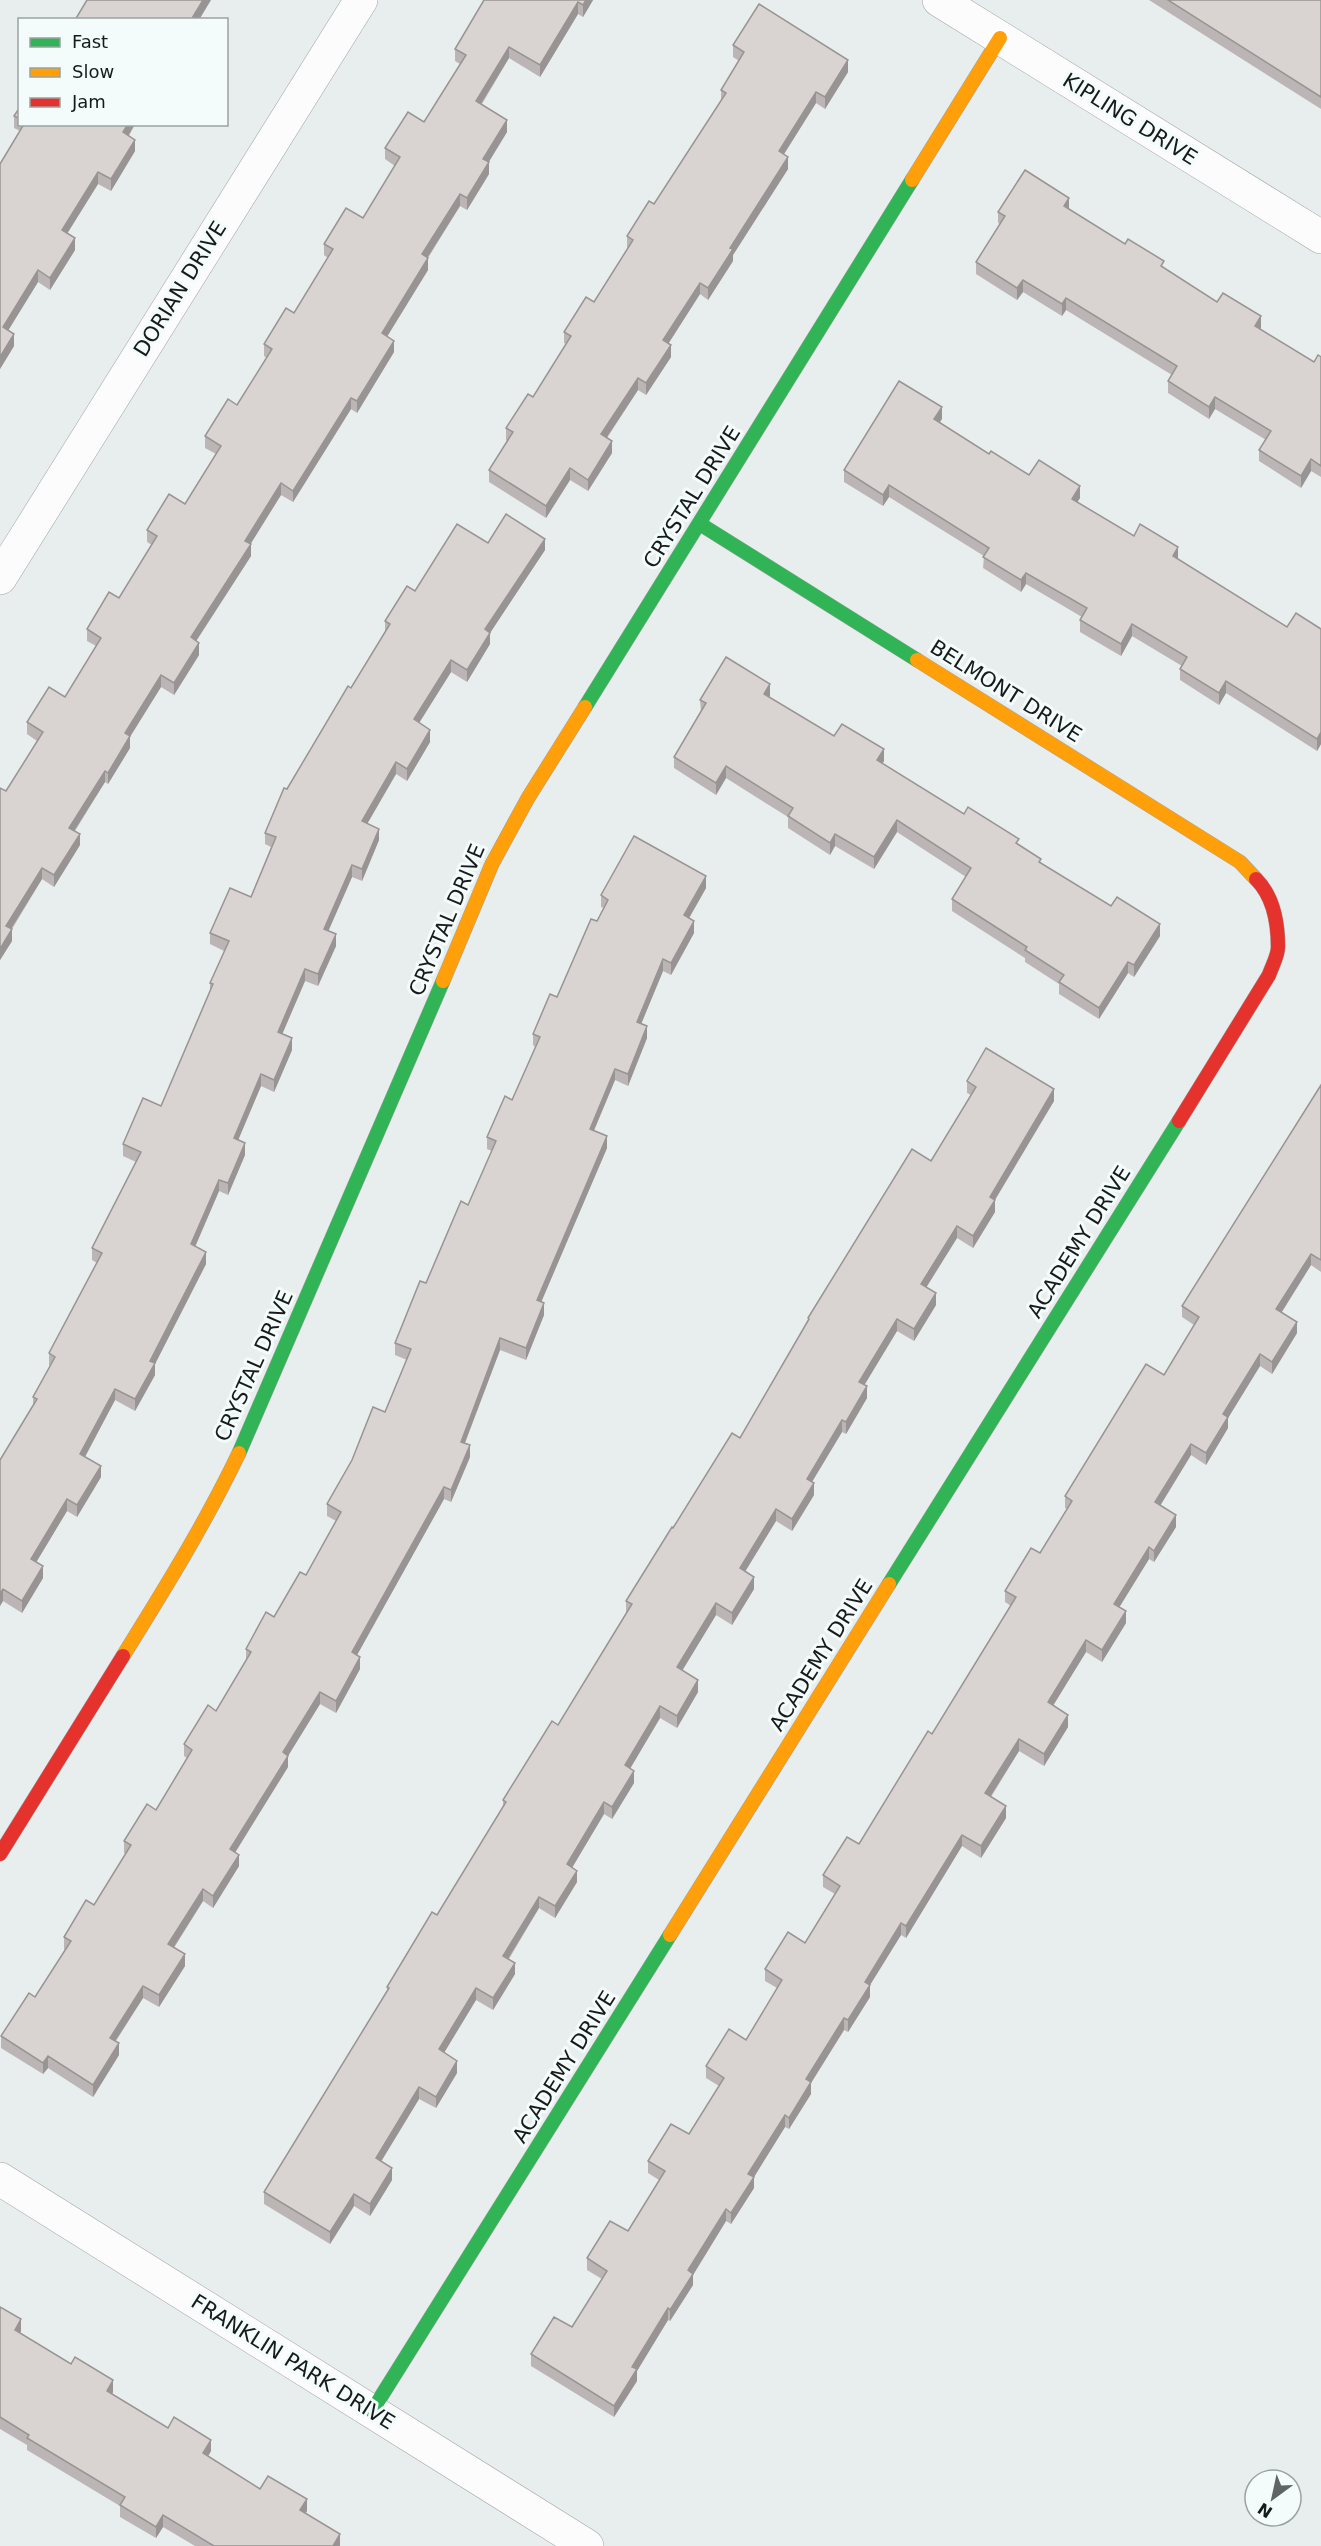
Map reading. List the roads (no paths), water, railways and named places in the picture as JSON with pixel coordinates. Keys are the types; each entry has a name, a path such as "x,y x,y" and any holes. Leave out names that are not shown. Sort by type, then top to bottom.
{"street":[{"name":"DORIAN DRIVE","path":"0,578 360,0"},
{"name":"KIPLING DRIVE","path":"939,0 1321,237"},
{"name":"CRYSTAL DRIVE","path":"0,1854 177,1569 216,1500 254,1421 492,864 528,798 1000,38"},
{"name":"BELMONT DRIVE","path":"700,524 1240,862 1264,887 1274,910"},
{"name":"ACADEMY DRIVE","path":"372,2411 1254,1001 1269,975 1278,949 1274,910"},
{"name":"FRANKLIN PARK DRIVE","path":"0,2179 586,2546"}]}
